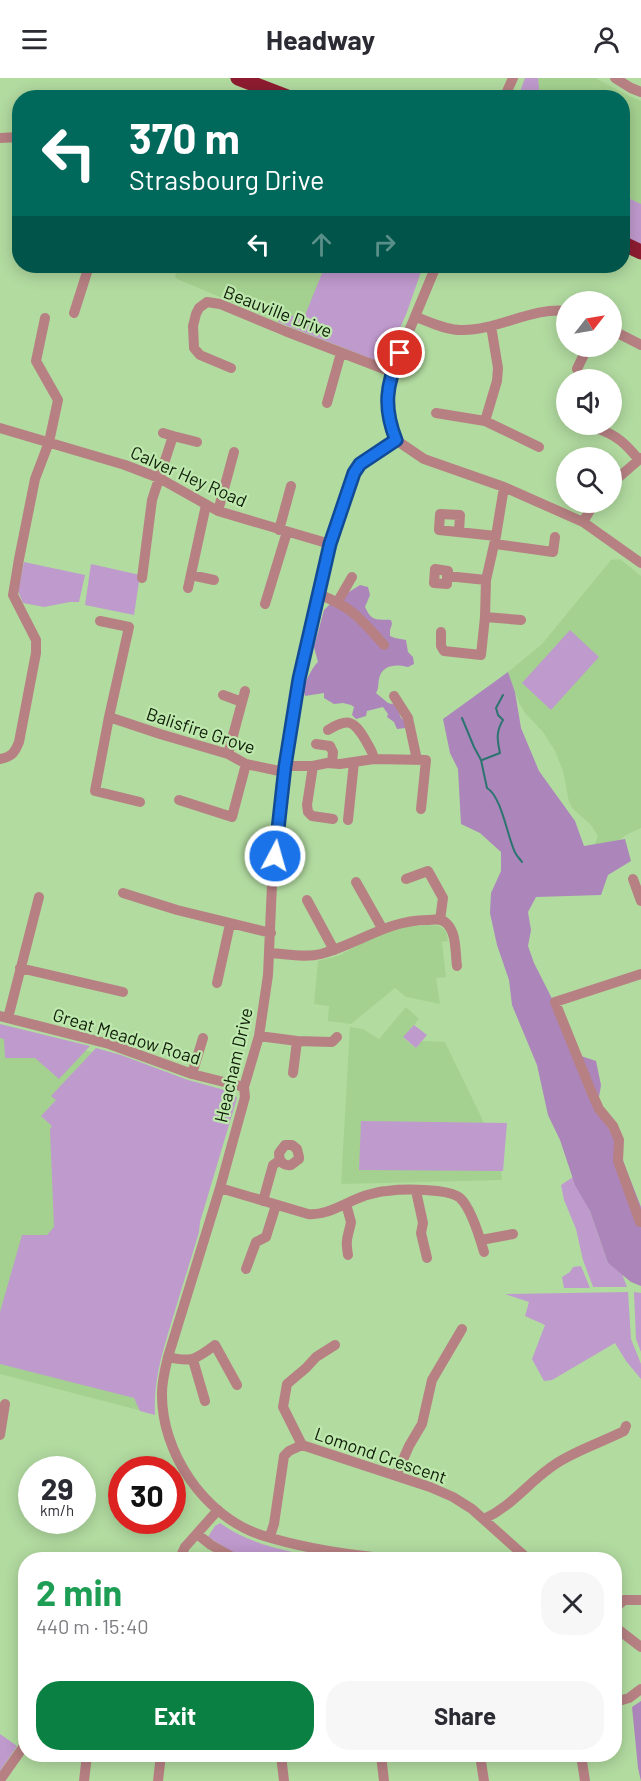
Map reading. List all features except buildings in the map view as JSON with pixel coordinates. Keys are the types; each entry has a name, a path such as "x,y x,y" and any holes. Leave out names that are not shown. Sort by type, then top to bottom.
{"highway":[{"path":"238,78 269,90"}],"street":[{"path":"615,78 641,92"},
{"path":"74,313 85,273"},
{"path":"433,273 392,372 387,403 389,423 396,440 424,459 504,488 583,522 641,563"},
{"name":"Beauville Drive","path":"231,368 200,355 194,348 193,326 196,314 199,308 207,302 220,304 392,372"},
{"path":"416,317 451,329 469,330 543,312 556,311"},
{"path":"0,759 13,754 19,742 34,670 36,640 13,595 35,479 49,442 58,399 36,361 45,318"},
{"path":"485,421 497,381 498,368 491,326"},
{"path":"622,335 641,345"},
{"path":"327,403 341,352"},
{"path":"578,369 583,357"},
{"path":"436,413 485,421 539,447"},
{"name":"Calver Hey Road","path":"0,428 125,465 159,478 218,511 330,544"},
{"path":"142,578 152,500 168,434 197,442"},
{"path":"614,435 640,459 622,474"},
{"name":"Heacham Drive","path":"336,1552 262,1535 249,1530 218,1510 190,1479 174,1454 165,1424 162,1394 163,1376 168,1357 220,1188 245,1097 244,1087 259,1036 270,953 272,884 284,769 297,689 330,544 354,473 366,460 396,440"},
{"path":"218,511 234,452"},
{"path":"266,603 291,486"},
{"path":"441,632 441,646 444,651 481,655 486,580 504,488"},
{"path":"188,588 206,505"},
{"path":"583,522 588,513"},
{"path":"459,532 553,552 555,537"},
{"path":"191,575 214,580"},
{"path":"447,576 486,580"},
{"path":"338,601 352,577"},
{"path":"318,594 338,601 358,615 384,645"},
{"path":"485,617 521,620"},
{"path":"100,621 129,627 95,791 140,802"},
{"path":"223,695 243,697 228,754"},
{"path":"394,696 408,718 425,760 421,809"},
{"name":"Balisfire Grove","path":"109,717 160,735 228,754 246,764 284,769 374,759 425,760"},
{"path":"328,729 340,722 357,726 374,759"},
{"path":"315,744 332,748 332,763"},
{"path":"348,820 354,762"},
{"path":"179,800 231,821 246,764"},
{"path":"313,766 308,812 312,816 333,819"},
{"path":"406,879 428,871 443,898 440,920"},
{"path":"633,879 641,901"},
{"path":"356,882 382,928"},
{"path":"123,893 177,910 271,933"},
{"path":"4,1017 39,897"},
{"path":"307,900 334,950"},
{"path":"270,953 311,956 334,950 400,922 440,920 446,923 453,932 457,966"},
{"path":"217,983 230,924"},
{"path":"20,968 123,992"},
{"path":"640,1222 618,1161 619,1140 613,1126 599,1109 555,1002 641,974"},
{"name":"Great Meadow Road","path":"4,1017 109,1044 192,1074 244,1087"},
{"path":"259,1036 297,1041 332,1042 337,1037"},
{"path":"192,1074 203,1038"},
{"path":"293,1072 297,1041"},
{"path":"288,1144 297,1149 299,1158 295,1164 288,1165 280,1160 280,1150 288,1144"},
{"path":"263,1201 273,1165 280,1160"},
{"path":"220,1188 317,1215 364,1196 385,1191 451,1193 460,1198 466,1206 484,1252"},
{"path":"416,1191 423,1223 421,1233 427,1258"},
{"path":"346,1204 351,1222 346,1242 348,1255"},
{"path":"246,1269 256,1242 266,1237 276,1205"},
{"path":"481,1240 513,1234"},
{"path":"396,1476 422,1424 432,1380 462,1329"},
{"path":"168,1357 193,1360 215,1345 237,1385"},
{"path":"302,1445 283,1407 287,1384 316,1357 335,1345"},
{"path":"193,1360 204,1401"},
{"path":"0,1435 5,1404"},
{"path":"484,1519 499,1512 556,1463 624,1431 626,1426"},
{"name":"Lomond Crescent","path":"270,1536 274,1524 284,1456 302,1445 430,1487 453,1497 484,1519 520,1552"},
{"path":"183,1552 218,1510"},
{"path":"197,1534 221,1552"},
{"path":"622,1602 641,1600"},
{"path":"622,1632 641,1647"},
{"path":"622,1700 641,1689"},
{"path":"0,1780 18,1754"},
{"path":"84,1781 86,1762"},
{"path":"158,1781 160,1762"},
{"path":"282,1762 284,1781"},
{"path":"382,1762 384,1781"},
{"path":"481,1762 484,1781"},
{"path":"582,1762 585,1781"}],"shaded area":[{"path":"525,78 538,78 539,90 521,90"},
{"path":"538,78 595,78 618,90 539,90"},
{"path":"630,96 641,101 641,204 630,198"},
{"path":"630,199 641,204 641,248 630,242"},
{"path":"176,273 405,273 407,304 389,355 382,361 377,361 175,278"},
{"path":"322,273 421,273 387,358 377,361 278,322 282,312 303,320"},
{"path":"620,559 641,576 641,828 626,835 597,858 594,847 598,836 591,825 573,809 569,802 563,771 555,751 519,703 508,672 542,644 611,560"},
{"path":"24,562 85,575 79,602 44,607 23,603 18,591"},
{"path":"91,564 140,575 134,615 85,605"},
{"path":"360,585 368,587 370,595 365,607 370,615 375,619 391,620 390,636 406,640 408,652 413,657 414,664 408,667 390,666 383,670 376,693 388,703 396,705 406,728 397,729 394,722 387,717 388,714 383,707 367,711 366,716 356,719 352,715 354,707 351,705 334,704 324,698 324,693 305,696 304,686 318,662 314,647 324,610"},
{"path":"570,630 599,657 551,710 522,683"},
{"path":"508,672 515,692 521,728 539,771 575,821 584,846 625,839 631,861 608,875 601,895 536,897 528,912 531,930 528,946 534,963 581,1056 596,1061 601,1085 598,1103 641,1207 641,1286 631,1282 608,1263 590,1211 575,1185 560,1140 548,1115 537,1065 512,1005 509,980 497,945 490,913 491,893 501,871 501,852 480,833 461,824 458,769 450,753 443,719"},
{"path":"440,926 446,931 448,941 442,942 446,977 436,978 440,1004 406,997 395,988 351,1024 328,1021 329,1006 314,1004 318,961 338,956 376,936 405,927"},
{"path":"406,1007 419,1019 403,1038 416,1048 422,1041 445,1042 499,1154 502,1180 341,1184 350,1027 363,1029 379,1039"},
{"path":"0,1024 90,1046 59,1079 35,1058 5,1058 4,1039 0,1038"},
{"path":"414,1025 427,1035 416,1048 403,1037"},
{"path":"0,1029 92,1052 176,1286 142,1411 0,1374"},
{"path":"96,1048 188,1080 232,1092 237,1098 163,1351 157,1376 155,1415 140,1411 134,1398 0,1364 0,1312 22,1235 47,1235 54,1227 50,1129 52,1126 41,1116 56,1100 51,1096"},
{"path":"361,1121 507,1123 503,1171 359,1170"},
{"path":"573,1177 590,1211 608,1263 622,1274 627,1287 593,1287 561,1185"},
{"path":"581,1266 590,1288 564,1288 562,1277 573,1267"},
{"path":"628,1292 631,1339 641,1364 641,1379 615,1343 552,1380 544,1381 532,1359 545,1325 525,1316 529,1302 505,1294"},
{"path":"634,1292 641,1293 641,1352 636,1339"},
{"path":"220,1523 256,1542 292,1552 232,1552 208,1537 215,1526"},
{"path":"641,1701 641,1781 632,1707"},
{"path":"0,1734 17,1746 0,1771"}],"waterway":[{"path":"482,760 500,753 498,736 503,720 496,708 503,695"},
{"path":"462,718 481,760 487,788 496,799 515,852 522,862"}],"route":[{"path":"275,856 285,766 296,698 330,544 354,473 360,464 396,440 389,423 387,403 392,372 400,353"}]}
